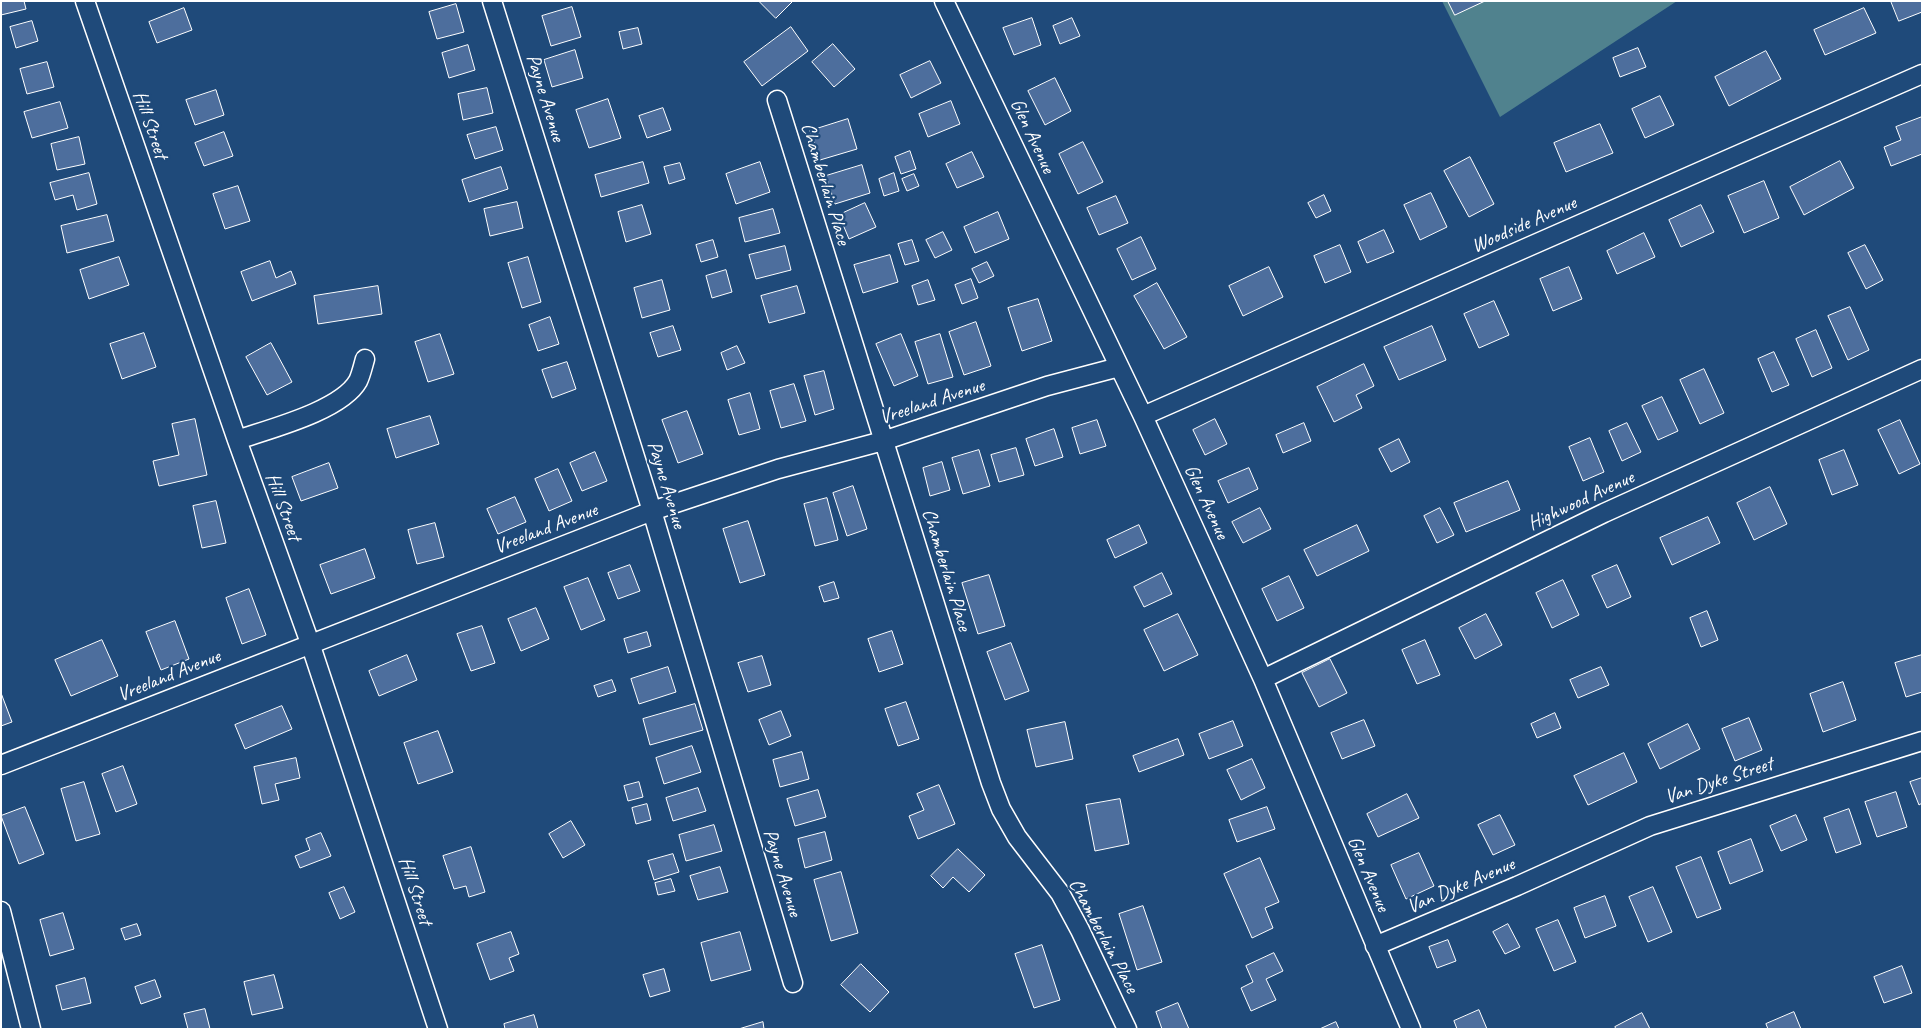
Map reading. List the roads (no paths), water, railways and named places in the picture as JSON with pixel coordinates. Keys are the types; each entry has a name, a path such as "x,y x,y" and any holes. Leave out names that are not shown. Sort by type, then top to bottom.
{"street":[{"name":"Hill Street","path":"85,1 237,440 310,643 438,1029"},
{"name":"Payne Avenue","path":"492,1 652,511 793,983"},
{"name":"Glen Avenue","path":"944,1 1143,416 1263,679 1411,1029"},
{"name":"Woodside Avenue","path":"1143,416 1922,74"},
{"name":"Chamberlain Place","path":"777,100 994,792 1017,837 1060,894 1080,930 1127,1029"},
{"path":"237,440 322,410 345,396 358,381 365,359"},
{"name":"Vreeland Avenue","path":"1,765 652,511 778,469 883,441 1047,386 1119,367"},
{"name":"Highwood Avenue","path":"1263,679 1604,513 1922,369"},
{"name":"Van Dyke Street","path":"1535,877 1650,826 1922,741"},
{"name":"Van Dyke Avenue","path":"1375,946 1535,877"},
{"path":"1,911 31,1029"}]}
